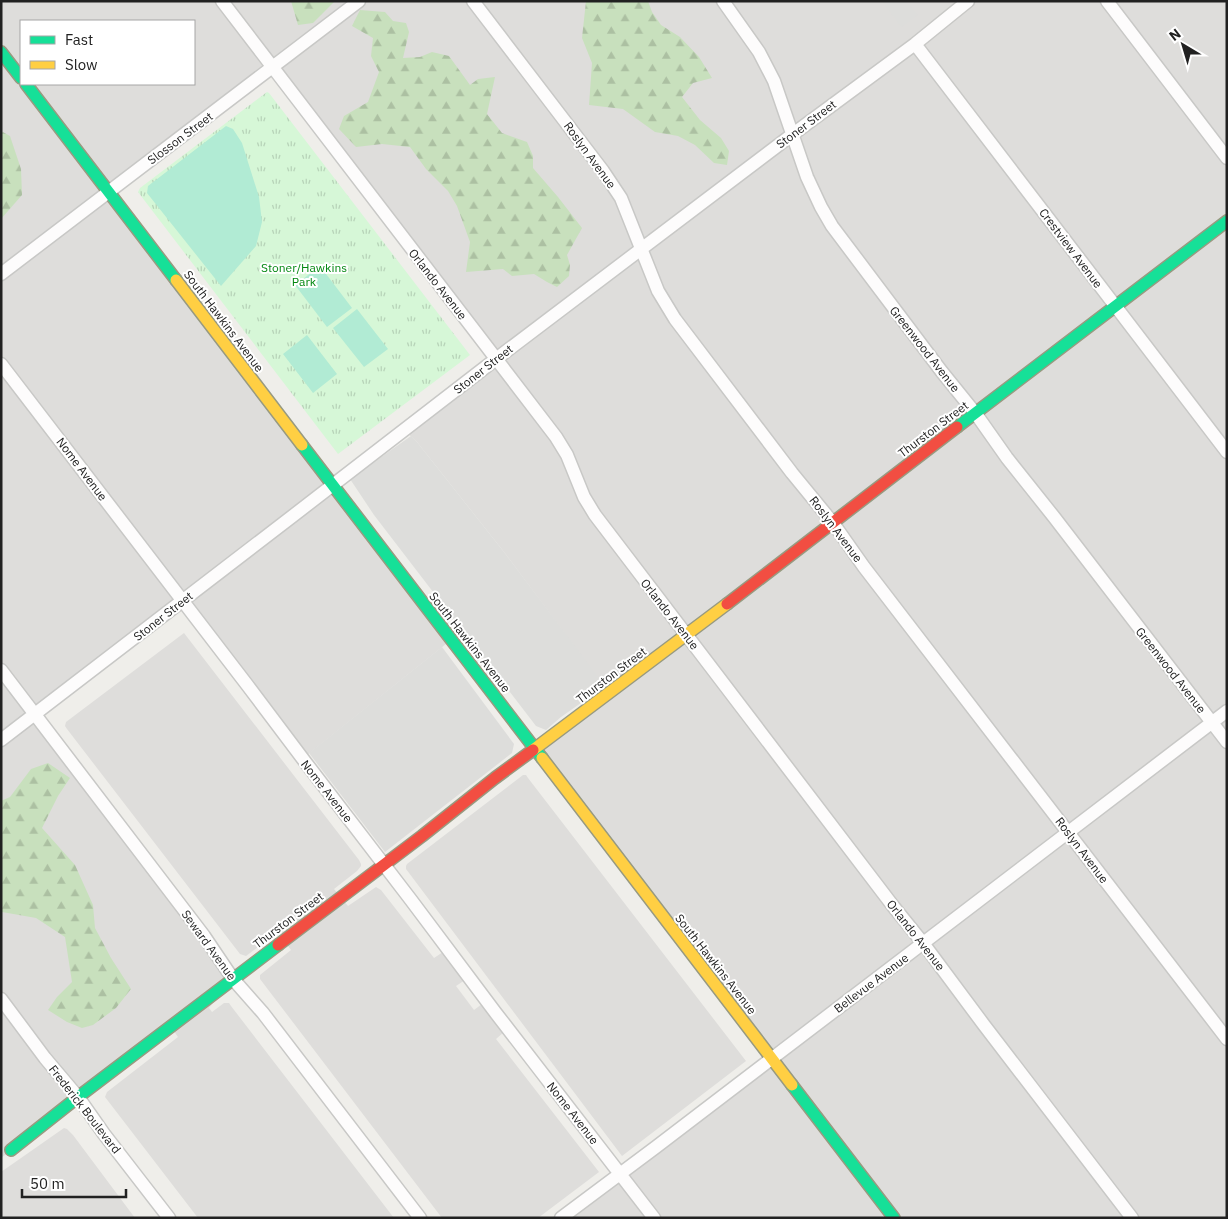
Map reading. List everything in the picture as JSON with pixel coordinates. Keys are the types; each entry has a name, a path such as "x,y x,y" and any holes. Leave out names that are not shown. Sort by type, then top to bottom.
{"street":[{"name":"Orlando Avenue","path":"222,1 560,443 572,465 584,497 595,516 1132,1218"},
{"name":"Slosson Street","path":"1,274 359,1"},
{"name":"Roslyn Avenue","path":"473,1 603,171 621,198 658,291 675,319 1227,1039"},
{"name":"Greenwood Avenue","path":"723,1 759,52 774,81 807,177 832,226 976,414 1007,458 1227,742"},
{"name":"Stoner Street","path":"1,740 496,359 914,44 968,1"},
{"path":"1107,1 1227,158"},
{"name":"Crestview Avenue","path":"914,44 1227,452"},
{"path":"1,52 20,77"},
{"name":"South Hawkins Avenue","path":"27,85 894,1218"},
{"name":"Thurston Street","path":"11,1150 233,978 534,749 574,721 1227,221"},
{"name":"Nome Avenue","path":"1,364 654,1218"},
{"name":"Seward Avenue","path":"1,670 204,936 233,978 263,1013 420,1218"},
{"name":"Bellevue Avenue","path":"562,1218 1227,711"},
{"name":"Frederick Boulevard","path":"1,999 169,1218"}],"shaded area":[{"path":"1,1 1227,1 1227,1218 561,1218 768,1061 534,749 609,693 504,552 417,442 404,430 496,359 272,68 109,193 451,640 302,759 183,601 36,715 233,979 209,1008 212,1012 224,1003 229,1003 394,1218 198,1218 105,1097 107,1092 178,1037 171,1027 1,1158"},
{"path":"882,1 906,1 918,15 901,27"},
{"path":"411,436 504,552 605,686 546,730 536,726 374,515 350,479"},
{"path":"184,633 359,860 361,866 357,871 334,889 348,906 376,887 381,890 434,958 443,952 465,980 456,986 474,1010 482,1004 504,1032 496,1039 599,1172 538,1218 442,1218 260,979 260,975 291,950 278,932 246,956 240,954 65,726 66,722"},
{"path":"442,647 514,744 512,753 385,852 309,753"},
{"path":"523,775 526,775 746,1061 622,1156 406,869 407,864"},
{"path":"64,1128 73,1135 135,1218 1,1218 1,1172"}],"green space":[{"path":"291,1 335,1 313,23 298,25"},
{"path":"586,1 648,1 652,12 661,25 680,37 699,57 712,78 693,83 682,97 700,120 721,138 729,151 727,165 714,163 695,145 678,136 655,132 623,109 589,105 592,63 582,38"},
{"path":"360,10 385,12 393,21 406,23 409,32 403,58 420,57 432,52 449,56 470,85 478,79 495,77 487,114 502,133 527,142 533,156 533,168 582,228 567,255 570,265 569,276 557,287 534,274 512,276 503,269 466,272 470,242 457,206 448,191 426,169 410,147 382,144 356,147 339,129 344,116 368,102 379,72 371,56 373,38 352,26"},
{"name":"Stoner/Hawkins Park","path":"267,92 470,355 338,454 138,192 140,188"},
{"path":"226,126 233,129 242,143 259,197 262,222 256,246 221,286 147,193 148,186"},
{"path":"1,131 10,136 21,169 22,195 1,219"},
{"path":"320,266 352,308 327,327 295,285"},
{"path":"357,309 388,349 364,367 333,328"},
{"path":"307,335 337,374 313,393 283,354"},
{"path":"48,763 70,778 58,796 42,828 75,865 93,905 95,928 131,989 116,1008 93,1025 82,1028 67,1022 48,1010 57,997 72,982 65,937 36,918 2,912 1,910 1,801 10,797 31,769"}],"traffic: fast":[{"path":"1,52 20,77"},
{"path":"27,85 176,280"},
{"path":"957,427 1227,221"},
{"path":"302,445 542,758"},
{"path":"11,1150 278,945"},
{"path":"792,1085 894,1218"}],"traffic: slow":[{"path":"176,280 302,445"},
{"path":"533,750 727,604"},
{"path":"542,758 792,1085"}],"traffic: jam":[{"path":"727,604 957,427"},
{"path":"278,945 533,750"}]}
